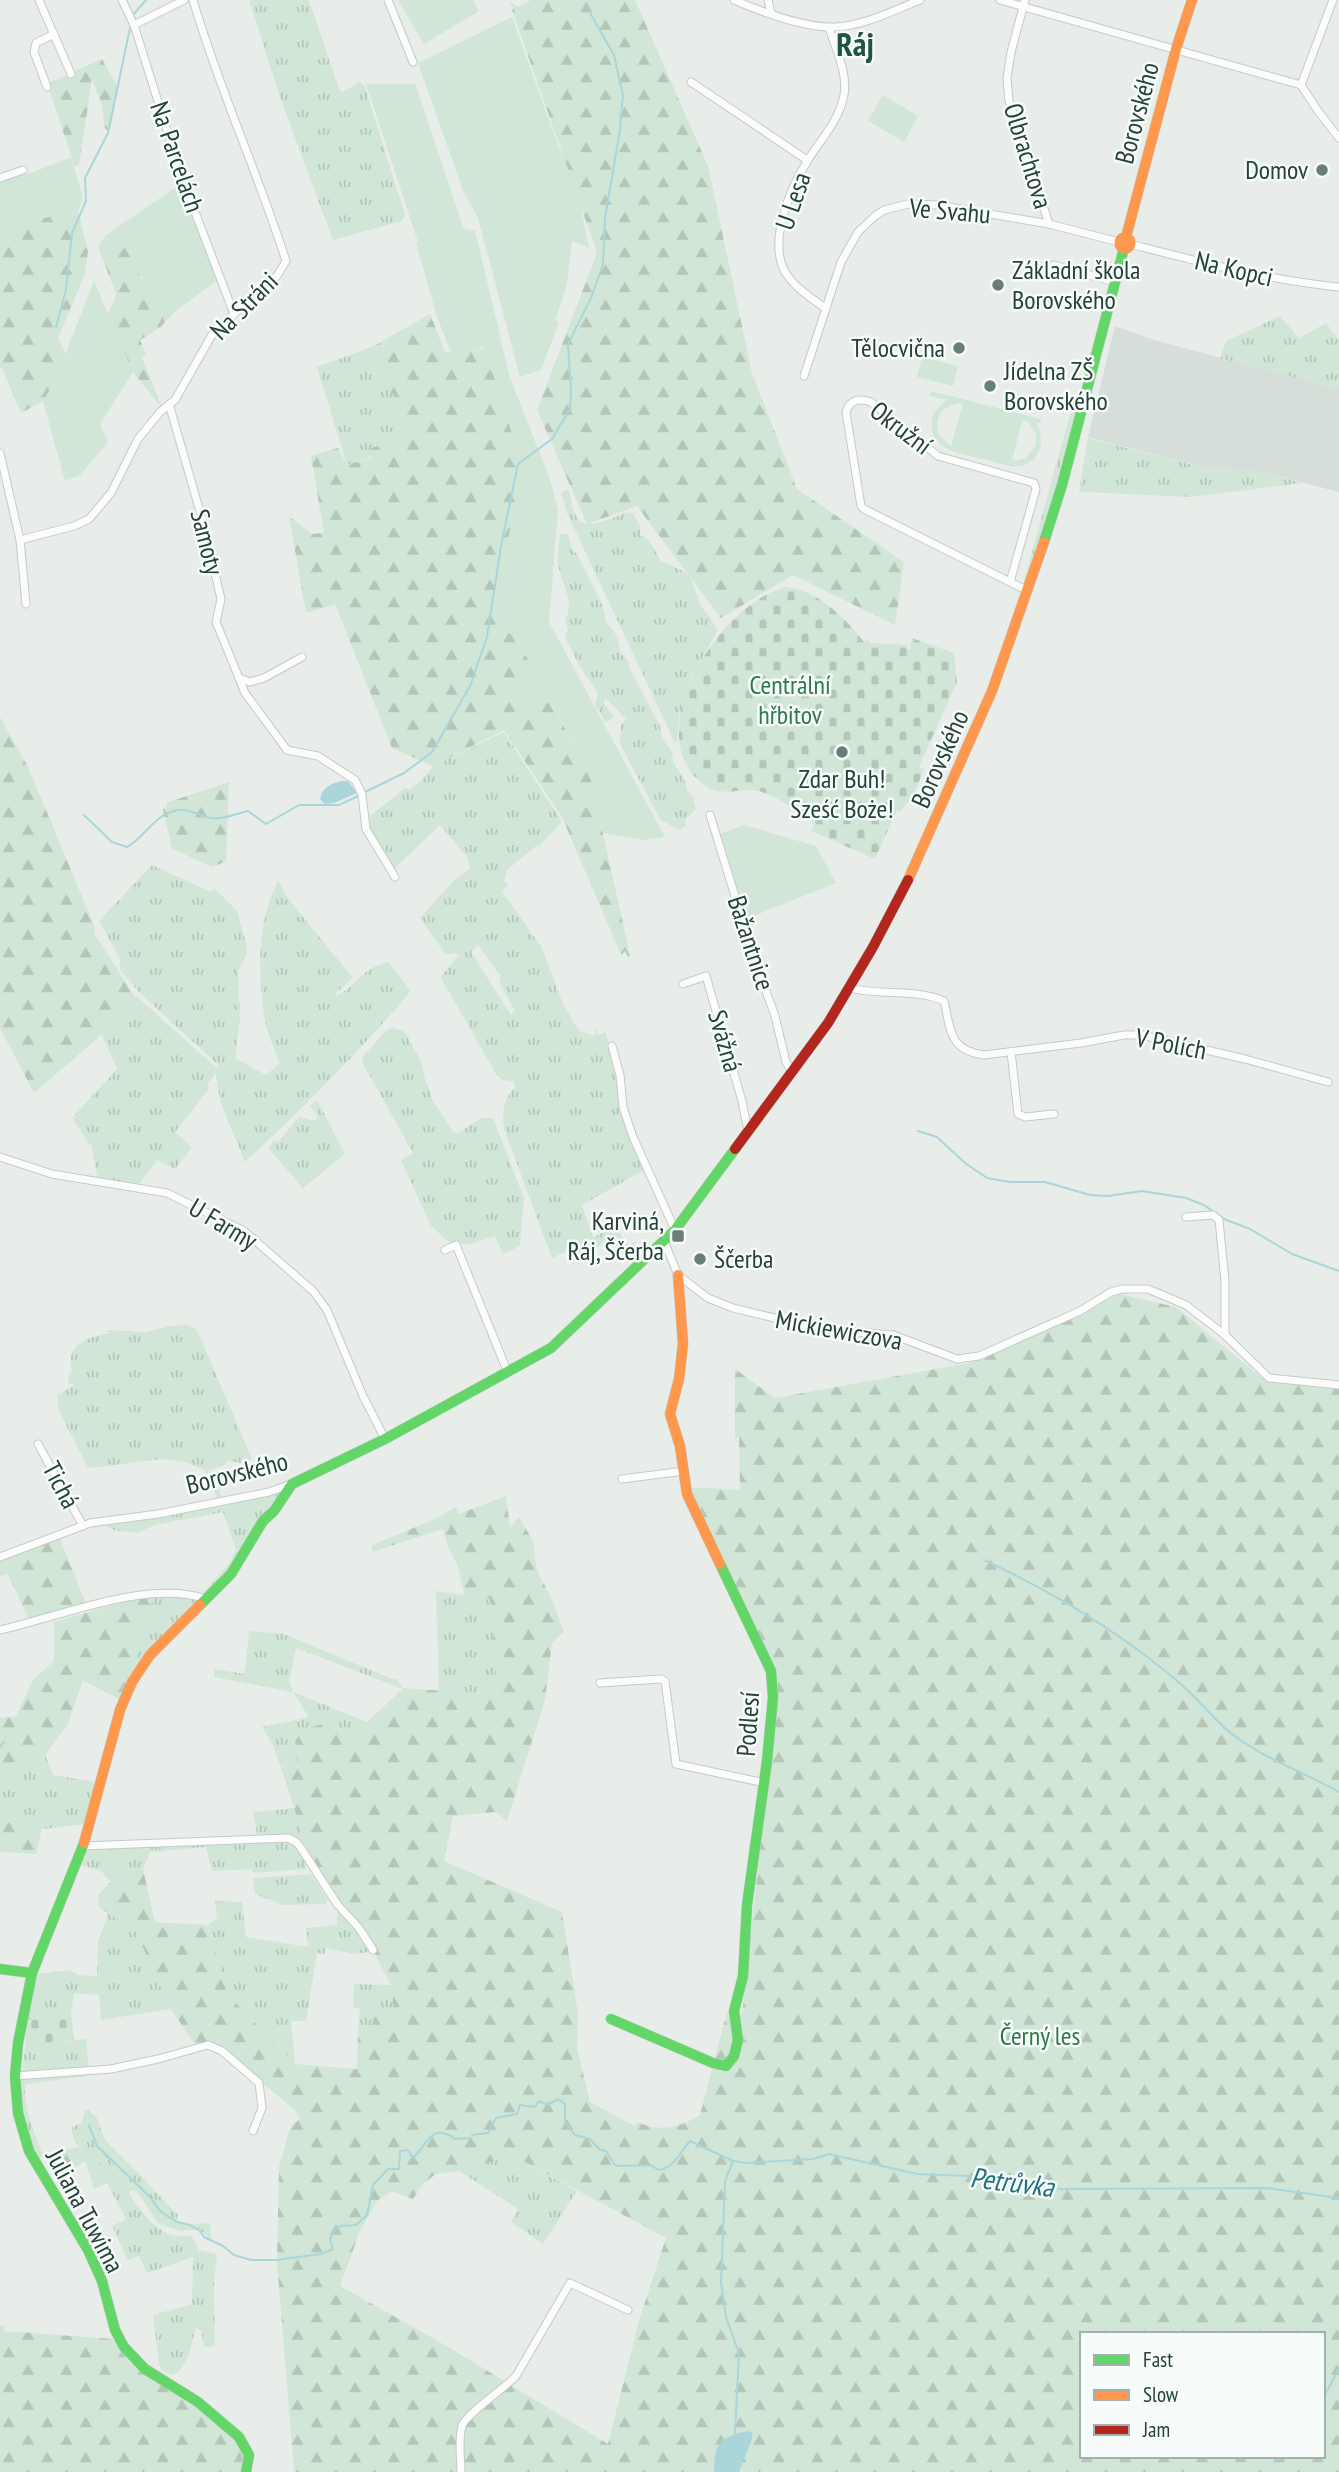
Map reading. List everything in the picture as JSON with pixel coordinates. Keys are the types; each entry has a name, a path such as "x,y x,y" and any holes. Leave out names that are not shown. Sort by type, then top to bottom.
{"street":[{"path":"39,0 71,74"},
{"name":"Na Parcelách","path":"122,0 134,25 182,178 234,314"},
{"path":"134,25 184,0"},
{"name":"Na Stráni","path":"20,540 74,526 89,519 111,493 138,439 175,400 213,333 277,276 286,261 268,205 216,73 193,0"},
{"path":"388,0 412,62"},
{"path":"734,0 804,23 829,27 862,22 920,0"},
{"path":"768,0 771,13"},
{"path":"1000,0 1024,3 1301,85 1339,138"},
{"name":"Borovského","path":"292,1484 385,1440 551,1348 675,1230 828,1023 912,872 992,691 1028,591 1062,485 1176,49 1192,0"},
{"path":"1301,85 1333,0"},
{"name":"Olbrachtova","path":"1024,3 1009,65 1009,101 1049,224"},
{"name":"U Lesa","path":"825,308 796,286 785,272 779,235 793,187 807,160 833,124 845,92 843,74 829,27"},
{"path":"47,87 34,52 36,43 54,34"},
{"name":"U Lesa","path":"691,82 807,160"},
{"path":"0,178 23,170"},
{"name":"Ve Svahu","path":"804,376 841,262 858,232 874,216 896,206 937,205 1049,224 1125,243"},
{"name":"Na Kopci","path":"1125,243 1223,269 1339,287"},
{"path":"1053,265 1115,282"},
{"name":"Okružní","path":"1010,582 1036,489 1031,481 937,456 872,402 860,399 850,404 846,412 859,500 864,509 1010,582 1028,591"},
{"name":"Samoty","path":"169,404 203,522 220,599 216,622 246,693 287,750 318,756 355,780 362,794 366,829 396,877"},
{"path":"0,453 20,540 26,604"},
{"path":"0,498 10,495"},
{"path":"239,678 250,682 264,678 302,657"},
{"name":"Bažantnice","path":"710,815 755,961 775,1016 786,1062 792,1071"},
{"name":"Svážná","path":"683,984 706,976 748,1131"},
{"name":"V Polích","path":"849,988 865,992 929,995 944,1001 954,1041 963,1050 984,1055 1124,1035 1142,1035 1328,1082"},
{"path":"612,1046 620,1075 626,1118 675,1230"},
{"path":"1011,1052 1018,1114 1025,1117 1054,1114"},
{"name":"U Farmy","path":"0,1157 52,1174 167,1193 244,1231 313,1291 327,1310 363,1396 385,1440"},
{"path":"1186,1217 1213,1215 1219,1220 1225,1281 1225,1335"},
{"path":"664,1241 678,1275"},
{"path":"445,1250 456,1245 508,1373"},
{"name":"Mickiewiczova","path":"678,1275 708,1298 733,1308 820,1329 893,1335 957,1359 979,1356 1080,1311 1111,1292 1122,1289 1148,1289 1186,1305 1225,1335 1269,1378 1339,1385"},
{"name":"Podlesí","path":"611,2019 713,2063 726,2066 731,2063 735,2052 737,2027 734,2011 742,1974 747,1904 765,1783 774,1688 771,1671 687,1494 677,1430 670,1414 679,1379 683,1344 678,1275"},
{"name":"Tichá","path":"38,1444 83,1526"},
{"path":"622,1479 684,1471"},
{"name":"Juliana Tuwima","path":"246,2472 249,2455 239,2437 198,2402 145,2370 124,2347 115,2330 102,2281 88,2250 29,2151 18,2113 15,2076 18,2043 32,1973 83,1846 115,1726 132,1682 162,1641 231,1574 263,1521 274,1511 278,1494 292,1484"},
{"name":"Borovského","path":"3,1556 83,1526 278,1494"},
{"path":"0,1545 3,1556"},
{"path":"0,1630 137,1594 192,1595 205,1600"},
{"path":"600,1683 661,1679 666,1681 676,1764 765,1783"},
{"path":"83,1846 288,1838 301,1848 337,1904 359,1928 373,1950"},
{"path":"0,1969 32,1973"},
{"path":"15,2076 111,2069 208,2045 222,2050 259,2083 262,2108 253,2131"},
{"path":"461,2472 461,2428 465,2420 516,2376 570,2283 628,2310"}],"shaded area":[{"path":"1115,326 1154,340 1339,389 1339,492 1259,471 1201,467 1088,437"}],"green space":[{"path":"249,0 309,0 339,89 342,92 360,82 365,87 405,215 402,221 333,240 281,100"},
{"path":"398,0 473,0 479,11 424,44"},
{"path":"508,0 518,7 531,0 635,0 708,166 752,373 797,489 904,562 895,625 793,575 721,618 637,506 587,524 537,410 597,253 512,10 514,8"},
{"path":"512,17 558,145 578,192 589,248 572,241 567,285 555,320 559,322 541,370 520,377 478,218 464,193 418,63"},
{"path":"102,59 117,85 110,131 105,129 102,105 92,79 79,165 75,167 47,84"},
{"path":"366,84 415,84 464,229 475,231 510,378 550,479 558,511 549,622 665,837 644,840 603,833 590,775 586,768 578,771 573,758 579,754 545,691 543,692 548,701 528,710 519,689 539,681 514,633 494,634 496,623 509,624 504,614 495,615 497,601 494,596 521,486 520,459 485,347 469,352 470,356 460,358 459,354 452,355 437,317 416,243 418,242"},
{"path":"883,95 918,116 904,142 868,121"},
{"path":"71,157 83,197 78,211 0,231 0,180 24,172 26,175"},
{"path":"181,184 218,280 174,312 165,322 150,290 134,266 136,242 103,260 98,246 106,235"},
{"path":"78,211 88,251 85,274 58,338 69,360 43,401 21,413 0,368 0,231"},
{"path":"137,241 134,266 150,290 165,322 140,340 146,355 142,357 162,408 133,372 108,315 116,294 103,260"},
{"path":"94,281 133,372 100,424 108,442 80,475 65,481 43,401 69,360 66,352"},
{"path":"430,314 445,352 459,354 459,358 485,347 520,459 521,486 494,596 509,624 496,624 494,634 514,633 540,681 519,689 528,709 545,691 579,755 579,771 586,768 590,775 630,955 628,957 625,951 621,955 562,817 504,730 433,766 392,748 335,604 306,613 289,516 312,534 324,533 311,456 338,448 347,465 372,457 370,448 392,443 406,429 374,346"},
{"path":"1280,316 1299,338 1326,323 1339,340 1339,389 1220,358 1226,341"},
{"path":"374,346 406,429 392,443 370,448 372,456 347,465 317,367"},
{"path":"922,357 958,366 953,386 917,377"},
{"path":"931,391 1041,419 1041,423 1036,423 1041,436 1037,455 1027,464 1012,466 960,454 942,446 932,431 932,421 939,406 947,400 930,396","holes":["959,403 963,404 951,446 939,436 937,424 943,410","1022,421 1027,421 1036,433 1036,445 1026,458 1012,461"]},
{"path":"1072,407 1077,412 1066,459 1027,584 1023,585"},
{"path":"1088,438 1201,467 1259,471 1302,483 1190,497 1083,492 1079,491"},
{"path":"568,489 574,513 586,524 628,512 633,513 640,526 640,535 648,539 661,561 690,576 700,604 718,630 691,678 679,715 675,743 567,513 561,493"},
{"path":"568,534 572,550 577,554 601,602 607,623 617,636 621,653 628,661 660,726 662,738 672,752 673,762 693,797 696,809 685,820 686,826 679,830 660,819 620,744 621,724 626,720 607,699 604,704 614,716 607,722 604,720 595,703 597,691 580,667 565,637 568,630 565,619 569,606 557,557 560,535"},
{"name":"Centrální hřbitov","path":"786,587 809,594 830,607 864,642 868,640 870,643 908,645 907,649 910,649 912,638 954,653 957,682 919,767 924,769 914,794 901,811 897,810 875,859 811,831 815,823 765,793 748,790 723,792 707,787 699,781 683,757 679,730 684,699 697,669 715,640 738,616 762,597"},
{"path":"0,717 29,769 95,928 94,933 135,997 98,1038 34,1093 0,1028"},
{"path":"504,732 562,822 538,847 507,870 504,880 508,885 502,891 541,945 563,1004 579,1031 595,1036 595,1028 598,1035 606,1032 619,1082 620,1103 662,1206 644,1170 582,1205 593,1238 615,1225 627,1245 634,1242 642,1257 633,1265 609,1237 594,1250 595,1253 578,1264 574,1261 573,1266 567,1251 552,1258 504,1129 504,1107 515,1088 514,1082 502,1080 496,1074 441,978 458,956 457,953 446,955 420,918 456,878 470,869 467,857 440,825 393,870 366,827 370,816 405,788 410,789 422,780 433,766","holes":["478,945 501,976 499,981 515,1011 511,1015 471,952"]},
{"path":"229,782 226,861 213,867 172,849 163,809 167,807 166,803"},
{"path":"744,825 816,846 836,883 746,919 720,834"},
{"path":"152,865 211,892 214,888 237,911 247,954 238,970 240,1021 235,1058 266,1075 280,1063 265,1021 260,964 266,913 278,881 289,900 353,978 335,994 337,996 366,972 389,962 410,990 349,1059 245,1162 223,1109 216,1073 207,1084 209,1089 175,1132 192,1147 175,1169 157,1160 139,1184 98,1179 91,1144 87,1145 88,1142 72,1118 117,1069 101,1033 136,996 217,1068 218,1065 139,992 120,970 120,959 99,921"},
{"path":"388,1029 404,1031 422,1063 433,1101 453,1131 458,1133 481,1118 493,1118 524,1198 520,1246 503,1254 495,1236 467,1245 456,1241 450,1243 431,1226 401,1160 413,1153 362,1062 363,1056"},
{"path":"317,1100 345,1154 303,1188 268,1148 274,1141 278,1142 299,1117 315,1121 318,1116 310,1106"},
{"name":"Černý les","path":"1119,1294 1176,1307 1262,1378 1339,1388 1339,2472 294,2472 277,2262 279,2166 291,2126 300,2119 295,2110 222,2050 209,2042 195,2045 171,2009 136,1932 99,1907 98,1895 111,1882 101,1871 143,1869 155,1922 208,1925 227,1994 295,2064 357,2069 358,2031 371,2029 374,2017 394,2012 391,1985 359,1923 334,1899 313,1867 281,1767 299,1764 295,1742 303,1729 324,1724 355,1733 404,1688 498,1695 490,1599 465,1596 457,1564 443,1529 372,1552 372,1545 435,1519 456,1507 458,1514 506,1496 510,1527 519,1517 533,1541 537,1571 550,1595 564,1632 552,1643 545,1700 507,1821 496,1812 453,1816 444,1861 562,1912 578,2013 577,2048 590,2102 635,2126 638,2122 654,2127 670,2127 700,2115 727,2012 742,2014 778,1685 685,1487 740,1490 739,1438 735,1438 735,1369 775,1398 969,1363","holes":["512,2155 666,2238 640,2317 608,2444 438,2341 340,2286 360,2231 377,2201 391,2191 413,2199 424,2183 436,2174 465,2170"]},
{"path":"188,1325 196,1329 201,1339 252,1459 241,1463 228,1461 223,1466 209,1470 222,1497 245,1493 218,1499 204,1470 185,1462 162,1459 91,1468 87,1466 59,1411 57,1395 73,1386 68,1384 70,1372 73,1374 71,1355 80,1343 111,1333 105,1331 110,1330 146,1332"},
{"path":"282,1493 264,1514 232,1566 201,1595 228,1565 236,1550 223,1512 155,1525 137,1533 114,1530 101,1524 145,1519"},
{"path":"59,1537 87,1606 29,1620 8,1574 0,1576 0,1561"},
{"path":"436,1591 490,1599 498,1695 439,1691"},
{"path":"140,1597 155,1597 138,1625 137,1666 120,1700 83,1680 68,1724 45,1755 0,1778 0,1718 16,1716 33,1680 54,1661 54,1622"},
{"path":"155,1597 192,1598 197,1601 137,1666 138,1625"},
{"path":"249,1631 284,1634 397,1679 403,1689 296,1648 289,1681 293,1692 214,1677 215,1669 245,1674"},
{"path":"293,1692 367,1722 355,1733 324,1724 295,1742 300,1764 281,1767 262,1727 309,1717"},
{"path":"45,1755 53,1775 95,1782 85,1824 42,1829 44,1819 20,1820 0,1812 0,1778"},
{"path":"294,1808 310,1857 288,1836 257,1834 253,1812"},
{"path":"0,1812 20,1820 44,1819 36,1854 0,1852"},
{"path":"284,1840 295,1843 305,1860 306,1869 253,1873 252,1869 212,1871 206,1847 150,1852 143,1869 101,1871 80,1865 86,1848"},
{"path":"311,1874 328,1900 326,1904 283,1905 255,1894 253,1878"},
{"path":"215,1901 242,1902 246,1937 308,1947 306,1928 337,1925 337,1911 371,1946 369,1952 354,1954 326,1948 324,1954 317,1953 306,2021 291,2021 295,2064 227,1994 208,1925 217,1918"},
{"path":"108,1913 136,1932 171,2009 101,2020 99,1995 74,1993 71,2013 27,2020 35,1974 71,1970 77,1975 97,1976 98,1942"},
{"path":"354,1984 391,1985 394,2013 371,2029 358,2031 360,2009 353,2007"},
{"path":"71,2013 74,2040 25,2046 27,2020"},
{"path":"86,2039 89,2068 22,2073 25,2046"},
{"path":"87,2073 87,2076 25,2084 28,2111 43,2156 39,2159 22,2111 18,2081 21,2078"},
{"path":"85,2109 96,2116 88,2122 96,2146 119,2168 125,2170 131,2166 178,2215 177,2220 184,2225 210,2223 211,2240 199,2229 181,2231 159,2224 138,2193 132,2190 129,2194 147,2218 162,2231 171,2235 191,2235 199,2250 217,2254 214,2285 215,2346 204,2347 201,2331 196,2327 186,2362 171,2375 162,2370 159,2364 153,2315 192,2304 193,2257 147,2273 139,2256 128,2260 112,2226 126,2219 107,2183 106,2169 78,2147 73,2134 72,2127 82,2123"},
{"path":"96,2116 105,2140 131,2166 125,2170 112,2163 96,2144 88,2122"},
{"path":"77,2147 107,2169 107,2183 94,2189 85,2161 69,2172 59,2152"},
{"path":"512,2155 577,2191 543,2244 511,2222 518,2209 459,2171"},
{"path":"0,2325 4,2326 4,2331 113,2339 129,2362 186,2398 235,2439 243,2453 241,2472 0,2472"}],"water":[{"path":"348,781 357,793 325,804 320,799 325,789"},
{"path":"748,2431 752,2433 752,2439 739,2472 714,2472 715,2454 720,2443 731,2436"}],"waterway":[{"path":"133,15 146,0"},
{"path":"363,793 404,773 432,752 470,686 487,637 501,546 518,464 552,439 570,409 568,344 592,296 603,264 605,218 623,95 614,55 589,11"},
{"path":"56,327 66,290 72,233 86,201 85,178 108,133 130,28"},
{"path":"84,815 112,842 127,847 161,817 174,811 188,811 210,818 248,811 266,824 299,805 339,805 358,796"},
{"path":"918,1131 937,1137 965,1163 987,1178 1010,1182 1045,1182 1090,1195 1108,1196 1142,1191 1186,1198 1204,1205 1224,1219 1250,1229 1292,1254 1339,1271"},
{"path":"984,1560 1062,1600 1112,1631 1182,1685 1221,1725 1240,1740 1339,1792"},
{"path":"0,1747 4,1742"},
{"name":"Petrůvka","path":"472,2135 488,2133 496,2118 517,2114 520,2105 535,2107 539,2101 547,2105 558,2099 565,2104 565,2122 575,2135 590,2139 600,2150 606,2151 615,2165 619,2166 650,2165 659,2170 665,2168 690,2141 733,2161 746,2163 813,2159 829,2154 917,2174 994,2177 1061,2189 1266,2188 1339,2198"},
{"path":"89,2125 97,2146 149,2196 161,2212 177,2222 190,2225 234,2255 251,2260 276,2260 321,2254 333,2249 330,2239 335,2230 340,2226 356,2225 367,2215 373,2185 388,2169 399,2169 400,2151 408,2150 413,2158 431,2137 440,2133 455,2139 469,2138"},
{"path":"733,2161 725,2181 721,2283 726,2317 739,2353 735,2433"},
{"path":"1325,2394 1339,2369"},
{"path":"1276,2462 1279,2458"}],"traffic: fast":[{"path":"1044,542 1062,485 1124,248"},
{"path":"200,1605 231,1574 263,1521 274,1511 292,1484 385,1439 551,1348 675,1230 735,1149"},
{"path":"611,2019 713,2063 726,2066 734,2056 738,2040 734,2011 743,1976 747,1905 773,1697 771,1671 720,1564"},
{"path":"84,1843 32,1973 18,2043 15,2076 18,2113 29,2151 88,2250 102,2281 115,2330 124,2347 145,2369 198,2402 239,2437 249,2455 246,2472"},
{"path":"0,1969 32,1973"}],"traffic: slow":[{"path":"1126,237 1176,49 1192,0"},
{"path":"1125,237 1131,243 1125,249 1119,243 1125,237"},
{"path":"908,880 992,691 1044,542"},
{"path":"678,1275 683,1344 679,1379 670,1414 680,1446 687,1494 720,1564"},
{"path":"84,1843 120,1710 132,1682 150,1655 200,1605"}],"traffic: jam":[{"path":"735,1149 828,1023 873,947 908,880"}],"place":[{"name":"Domov","path":"1322,170"},
{"name":"Základní škola Borovského","path":"998,285"},
{"name":"Tělocvična","path":"959,348"},
{"name":"Jídelna ZŠ Borovského","path":"990,386"},
{"name":"Zdar Buh! Sześć Boże!","path":"842,752"},
{"name":"Karviná, Ráj, Ščerba","path":"678,1236"},
{"name":"Ščerba","path":"700,1259"}],"district":[{"name":"Ráj","path":"855,44"}]}
